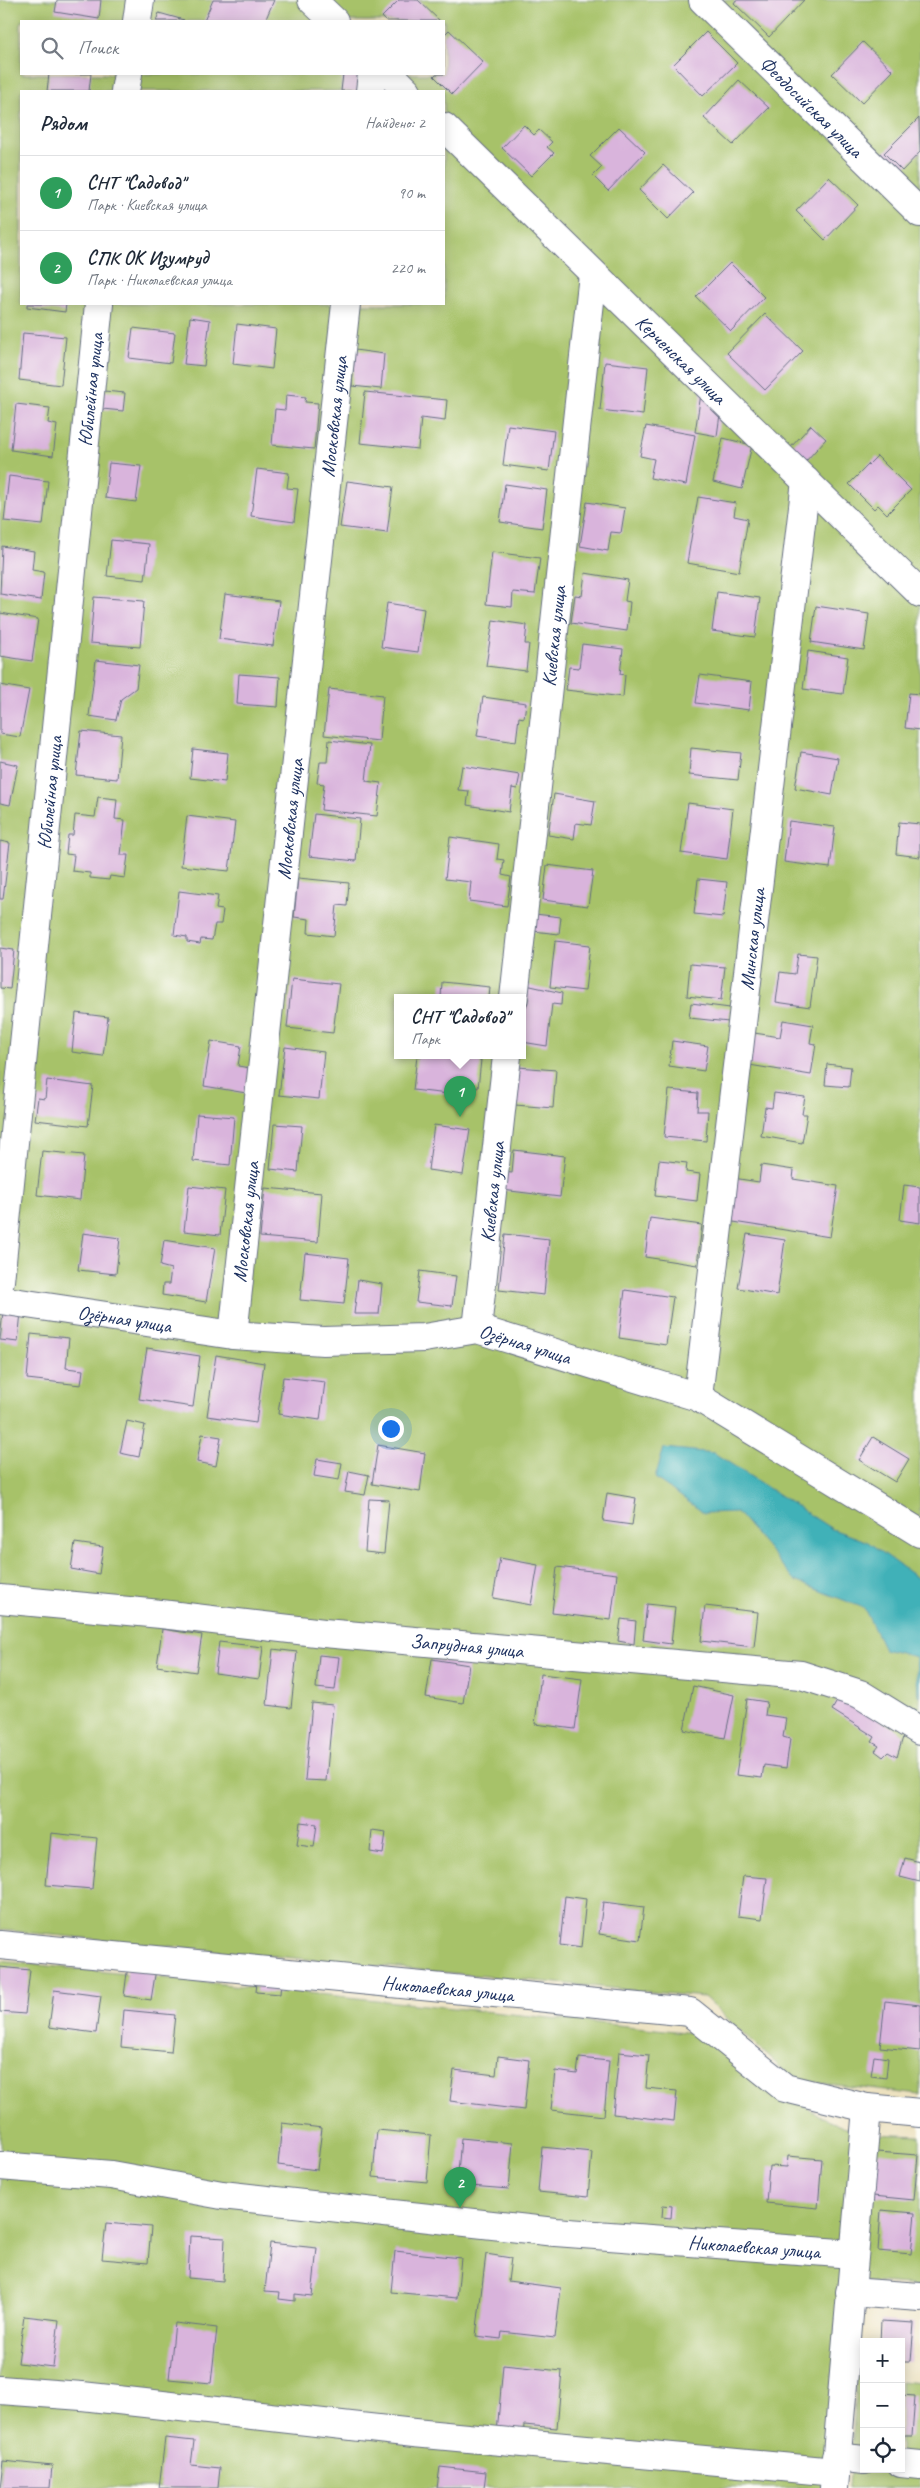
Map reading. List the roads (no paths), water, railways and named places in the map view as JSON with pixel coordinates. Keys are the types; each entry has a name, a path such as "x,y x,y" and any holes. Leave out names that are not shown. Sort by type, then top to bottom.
{"street":[{"path":"137,20 140,0"},
{"path":"312,0 333,20"},
{"name":"Феодосийская улица","path":"703,0 920,213"},
{"path":"126,90 128,75"},
{"path":"370,90 372,75"},
{"path":"391,75 406,90"},
{"name":"Керченская улица","path":"445,128 920,593"},
{"name":"Киевская улица","path":"514,994 593,274"},
{"name":"Юбилейная улица","path":"0,1281 99,305"},
{"name":"Московская улица","path":"233,1335 346,305"},
{"name":"Минская улица","path":"698,1397 806,481"},
{"name":"Киевская улица","path":"477,1329 507,1059"},
{"name":"Озёрная улица","path":"0,1300 233,1335 323,1341 424,1338 477,1329 698,1397 920,1533"},
{"name":"Запрудная улица","path":"0,1599 161,1614 334,1634 801,1675 860,1694 920,1730"},
{"name":"Николаевская улица","path":"0,1945 690,2012 785,2088 867,2108 920,2113"},
{"path":"835,2472 867,2108"},
{"name":"Николаевская улица","path":"0,2166 111,2176 222,2195 555,2232 853,2254"},
{"path":"850,2292 920,2297"},
{"path":"0,2390 82,2396 414,2433 835,2472 860,2462"},
{"path":"905,2463 920,2465"}],"water":[{"path":"664,1448 714,1453 832,1529 868,1542 920,1580 920,1696 918,1695 916,1657 884,1649 864,1608 795,1581 737,1512 704,1513 655,1478"}],"place":[{"name":"СНТ \"Садовод\"","path":"460,1117"},
{"name":"СПК ОК Изумруд","path":"460,2208"}]}
